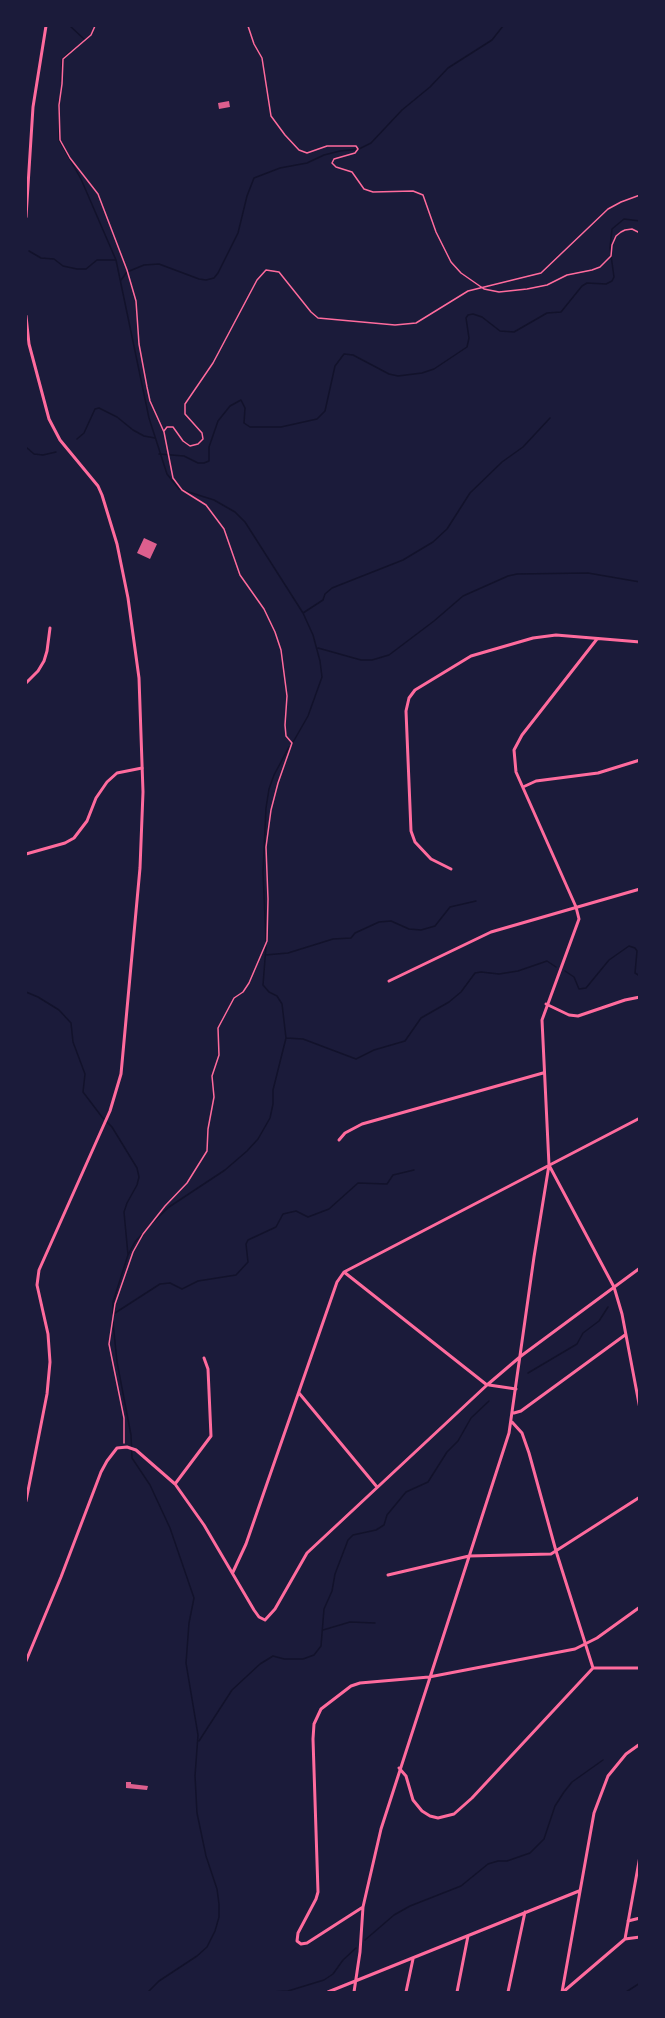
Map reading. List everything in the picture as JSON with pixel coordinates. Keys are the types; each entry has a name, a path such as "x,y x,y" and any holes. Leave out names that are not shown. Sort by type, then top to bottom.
{"street":[{"path":"26,217 33,107 46,26"},
{"path":"26,316 29,344 49,419 60,440 98,486 117,544 140,678 142,768 142,844 120,1080 110,1111 39,1270 37,1285 48,1334 50,1373 26,1501"},
{"path":"26,683 44,661 50,628"},
{"path":"451,869 431,860 415,842 411,831 406,717 407,703 411,694 431,679 471,656 512,642 556,635 639,642"},
{"path":"354,1992 363,1907 373,1859 399,1768 505,1450 512,1422 549,1165 542,1026 546,1004 579,919 576,907 514,767 513,756 516,745 597,639"},
{"path":"523,787 536,781 598,773 639,760"},
{"path":"26,854 65,843 74,838 87,821 96,798 107,782 117,773 142,768"},
{"path":"389,981 491,932 639,889"},
{"path":"546,1004 569,1015 578,1016 639,997"},
{"path":"339,1140 345,1133 363,1124 543,1073"},
{"path":"233,1572 246,1544 338,1282 344,1272 639,1118"},
{"path":"549,1165 614,1287 622,1314 639,1409"},
{"path":"26,1661 65,1568 101,1472 112,1454 123,1447 132,1448 175,1484 187,1499 259,1617 267,1619 307,1553 487,1385 521,1356 639,1268"},
{"path":"344,1272 487,1385 516,1389"},
{"path":"513,1413 521,1411 625,1335"},
{"path":"175,1484 211,1437 208,1370 204,1358"},
{"path":"299,1393 378,1487"},
{"path":"512,1422 522,1433 529,1453 556,1551 593,1668"},
{"path":"388,1575 469,1556 539,1555 556,1551 639,1497"},
{"path":"363,1907 307,1943 301,1944 297,1941 298,1933 318,1892 313,1739 315,1719 321,1709 356,1684 429,1677 565,1651 585,1644 639,1607"},
{"path":"399,1768 406,1776 413,1800 422,1811 438,1818 454,1814 472,1798 593,1668 639,1668"},
{"path":"563,1992 594,1813 602,1788 613,1769 626,1754 639,1744"},
{"path":"625,1939 639,1856"},
{"path":"328,1992 579,1891"},
{"path":"508,1992 525,1912"},
{"path":"628,1921 639,1918"},
{"path":"457,1992 468,1936"},
{"path":"563,1992 625,1939 639,1936"},
{"path":"406,1992 413,1959"}],"path":[{"path":"95,26 91,35 63,59 58,130 63,147 98,194 132,286 147,387 150,401 164,432 171,474 182,490 206,505 224,529 240,575 264,609 281,650 287,696 286,736 292,743 280,772 271,810 266,847 267,941 243,992 234,998 218,1028 219,1055 212,1076 214,1097 207,1151 187,1183 143,1234 133,1252 115,1304 109,1344 124,1418 126,1441 123,1447"},
{"path":"248,26 262,58 271,116 285,135 299,150 307,153 327,146 356,146 358,149 355,153 334,159 332,163 336,167 352,172 364,189 373,192 413,191 423,195 436,232 452,262 461,273 480,287 499,292 539,287 567,275 596,268 611,256 612,245 621,232 632,230 639,233"},
{"path":"164,432 167,427 172,427 190,446 202,441 204,436 202,432 183,411 185,404 213,363 257,280 266,270 279,272 318,318 395,325 416,323 460,295 480,287 542,273 608,209 639,195"}],"building":[{"path":"229,101 230,107 219,109 218,103"},
{"path":"144,538 157,544 150,559 137,553"},
{"path":"126,1782 148,1786 147,1790 126,1788"}],"waterway":[{"path":"70,26 84,39"},
{"path":"121,280 127,272 144,265 159,264 199,279 214,278 238,233 254,178 280,168 307,163 324,155 359,149 371,143 402,110 430,87 448,68 492,40 503,26"},
{"path":"61,81 62,59 71,51"},
{"path":"59,100 59,140 81,179 116,260 149,418 167,474 179,489 214,500 235,512 245,522 303,613 313,635 322,677 308,716 292,744"},
{"path":"159,454 184,456 198,463 209,461 209,447 218,421 230,406 241,400 245,408 244,423 250,427 281,427 317,419 325,411 335,366 344,354 353,355 389,374 398,376 422,373 434,369 467,347 469,338 466,318 468,315 482,317 500,331 514,332 547,313 561,312 582,286 587,283 606,284 612,281 614,277 610,248 612,229 624,219 640,221"},
{"path":"29,251 41,258 54,259 63,266 77,269 86,269 97,260 116,260"},
{"path":"77,439 84,433 95,409 99,408 117,417 144,436 155,438"},
{"path":"303,613 323,600 325,594 332,588 403,560 433,542 447,529 470,493 502,462 523,447 550,418"},
{"path":"26,447 34,454 43,455 56,452"},
{"path":"318,648 361,660 372,660 389,655 463,596 517,574 588,573 640,582"},
{"path":"266,941 263,872 266,808 274,775 289,747"},
{"path":"265,955 288,953 333,939 351,938 355,933 379,922 391,921 409,929 421,930 435,926 450,907 476,901"},
{"path":"152,1223 169,1207 225,1170 247,1151 258,1139 270,1118 273,1090 286,1038 282,1004 277,996 263,985 266,946"},
{"path":"565,971 574,977 579,989 586,988 609,960 629,946 637,951 635,973 640,976"},
{"path":"286,1038 303,1039 356,1059 374,1050 405,1041 421,1018 449,1002 461,992 475,973 499,974 518,971 547,961 556,967"},
{"path":"26,992 59,1010 71,1023 73,1042 85,1074 83,1092 112,1127 137,1168 139,1177 137,1185 124,1212 128,1255"},
{"path":"115,1313 160,1284 170,1283 182,1289 198,1281 236,1275 248,1262 246,1244 248,1240 276,1227 283,1214 296,1211 308,1217 329,1209 358,1183 387,1184 393,1175 414,1170"},
{"path":"113,1314 113,1302 128,1255 135,1242 145,1231"},
{"path":"528,1373 577,1344 583,1333 599,1321 608,1307"},
{"path":"113,1322 117,1362 131,1435 132,1458 150,1485 170,1528 194,1598 189,1623 186,1663 198,1735 195,1776 197,1813 219,1904 219,1917 207,1947 159,1981 148,1992"},
{"path":"199,1741 232,1690 260,1664 273,1656 284,1659 303,1659 314,1655 321,1646 324,1609 348,1540 353,1535 376,1530 384,1525 387,1515 406,1492 428,1482 447,1452 458,1441 471,1418 489,1401"},
{"path":"323,1630 350,1622 375,1623"},
{"path":"365,1940 394,1915 410,1906 461,1886 488,1864 507,1861 530,1853 544,1839 555,1806 564,1792 572,1782 603,1760"},
{"path":"272,1992 288,1991 324,1980 333,1974 356,1948"},
{"path":"626,1992 640,1983"}]}
